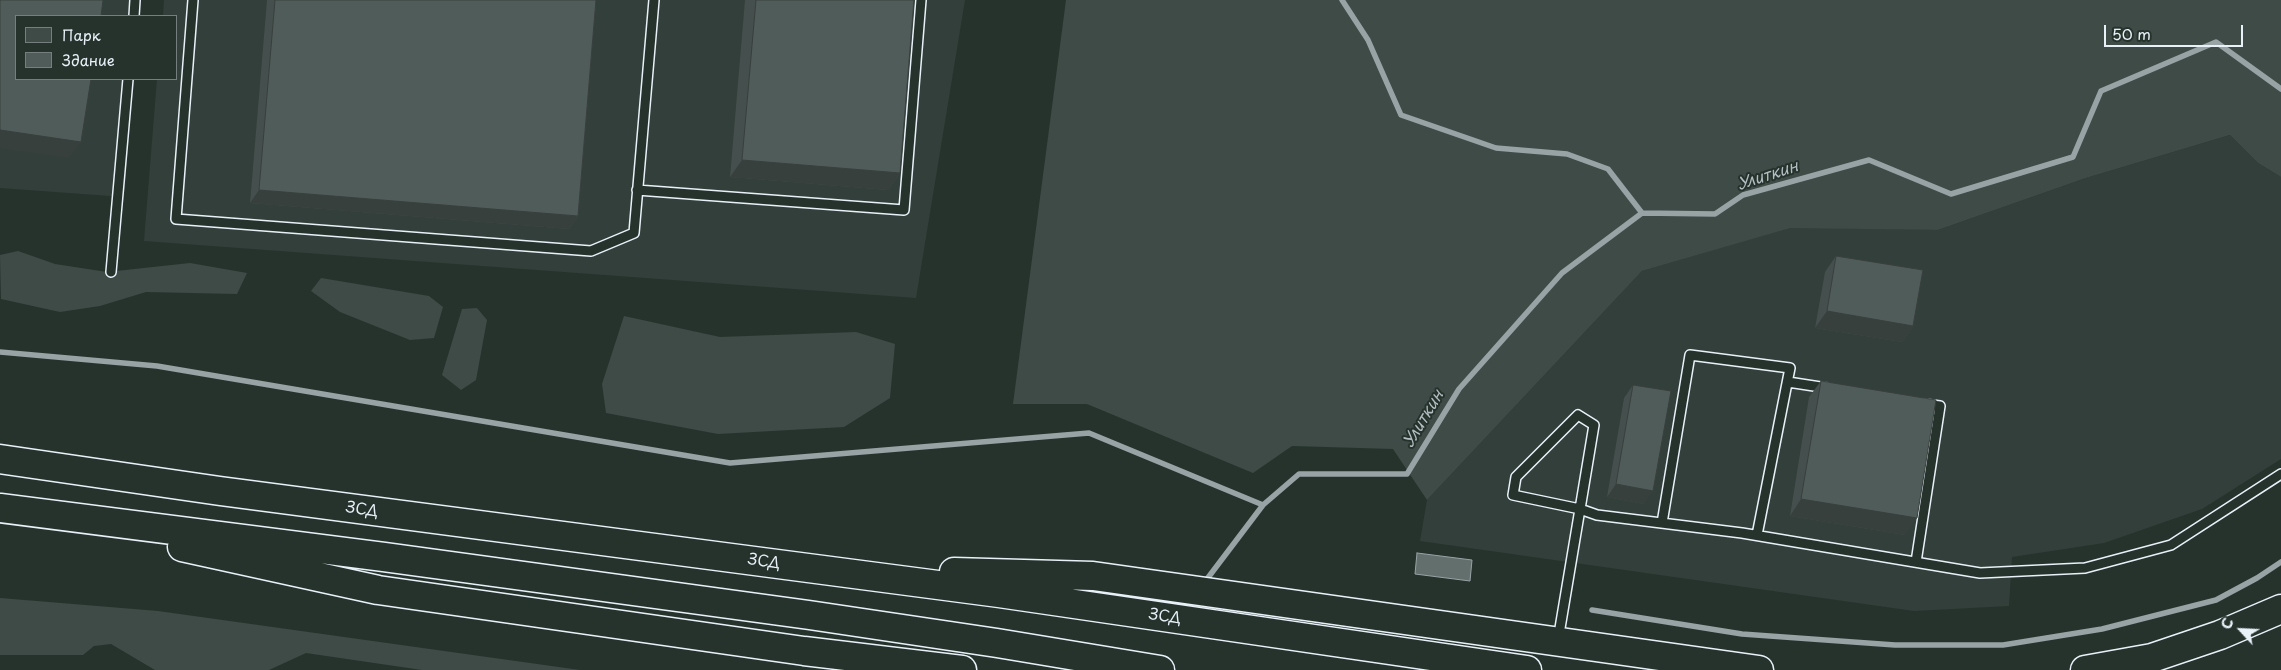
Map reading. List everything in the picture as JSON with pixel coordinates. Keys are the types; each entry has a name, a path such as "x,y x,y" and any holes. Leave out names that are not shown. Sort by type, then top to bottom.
{"highway":[{"name":"ЗСД","path":"0,459 230,493 814,568 1527,670"},
{"path":"6,508 378,590 804,650 962,670"},
{"path":"6,508 809,615 997,642 1160,670"},
{"path":"814,568 1093,576 1759,670"},
{"path":"2085,670 2152,658 2220,635 2281,609"}],"lane":[{"path":"134,15 135,0"},
{"path":"193,0 176,219 591,251 634,233 654,0"},
{"path":"638,190 904,210 921,0"},
{"path":"111,272 128,80"},
{"path":"1662,523 1690,355 1790,368 1757,535"},
{"path":"1788,382 1836,390"},
{"path":"1912,402 1940,406 1916,562"},
{"path":"1558,641 1580,509 1594,425 1578,415 1516,477 1513,495 1580,509 1597,515 1757,535 1980,573 2085,568 2171,545 2281,474"}],"shaded area":[{"path":"0,0 139,0 138,15 15,15 15,80 133,80 124,197 0,188"},
{"path":"164,0 965,0 916,298 144,241 157,80 178,80 178,15 163,15"},
{"path":"2230,135 2258,163 2281,177 2281,459 2202,509 2104,543 2012,557 2009,606 1914,611 1420,541 1427,500 1642,271 1790,227 1938,230 2086,178"},
{"path":"1417,553 1472,560 1470,581 1415,574"}],"green space":[{"path":"1066,0 2281,0 2281,177 2258,163 2230,135 2086,178 1938,230 1790,228 1642,271 1427,500 1393,449 1292,446 1253,473 1087,404 1013,404"},
{"path":"18,251 55,264 107,272 190,263 247,273 237,294 146,292 100,306 60,312 1,299 0,255"},
{"path":"321,278 429,296 443,307 434,338 410,340 340,312 311,291"},
{"path":"477,308 487,320 476,380 461,390 442,375 462,309"},
{"path":"624,316 720,337 856,332 895,344 890,398 844,427 718,434 606,413 602,384"},
{"path":"0,598 158,611 580,670 422,670 306,653 269,670 155,670 111,644 94,646 83,655 0,655"}],"building":[{"path":"0,0 103,0 101,15 15,15 15,80 91,80 81,142 0,130"},
{"path":"275,0 596,0 578,216 259,190"},
{"path":"756,0 914,0 900,173 742,160"},
{"path":"1836,256 1923,270 1913,326 1827,311"},
{"path":"1821,381 1936,400 1917,518 1801,499"},
{"path":"1633,385 1671,391 1653,491 1616,484"}],"waterway":[{"path":"1342,0 1368,40 1401,115 1496,148 1567,154 1608,169 1642,213"},
{"name":"Улиткин","path":"1204,583 1263,505 1299,474 1407,474 1459,389 1562,273 1642,213 1715,214 1743,195 1869,160 1951,194 2073,157 2101,91 2216,42 2281,89"},
{"path":"0,352 157,366 730,463 1089,433 1263,505"},
{"path":"1592,610 1742,634 1895,645 2003,645 2102,629 2216,600 2257,578 2281,562"}]}
